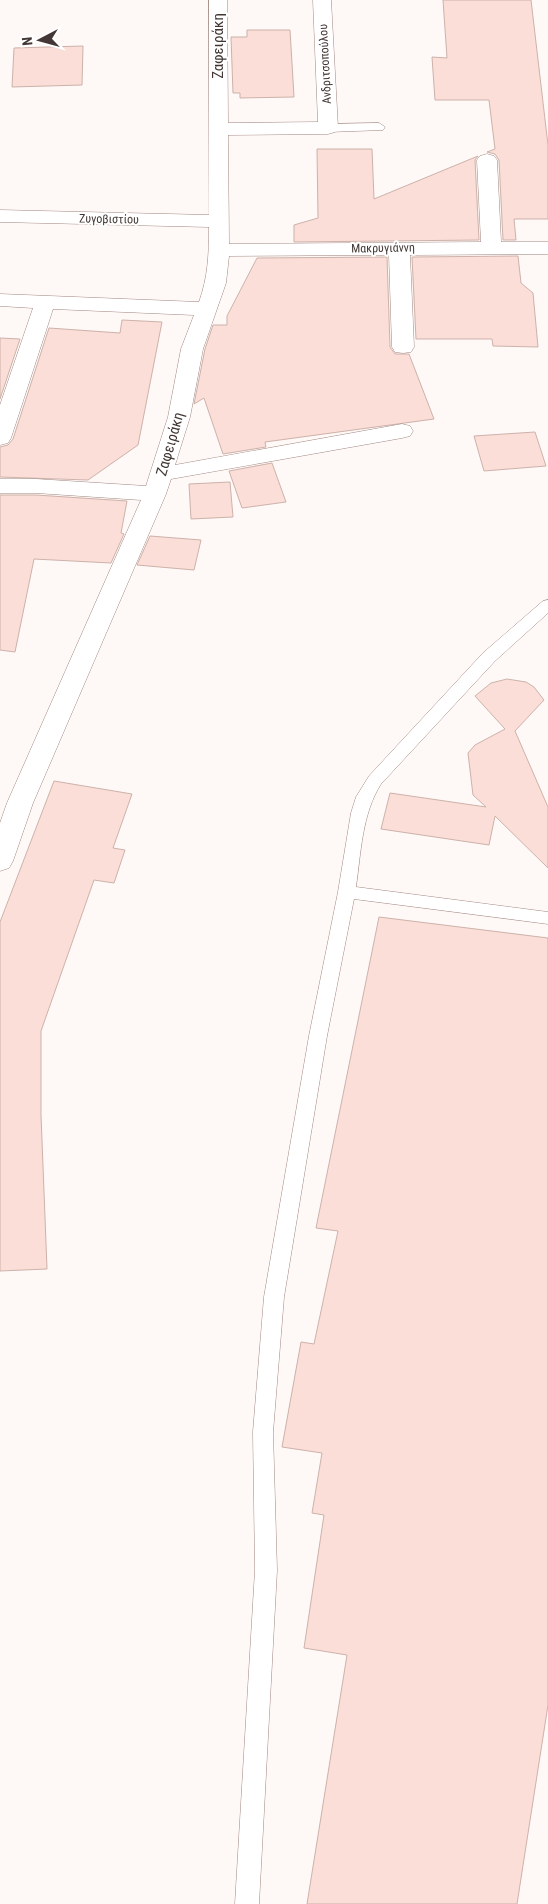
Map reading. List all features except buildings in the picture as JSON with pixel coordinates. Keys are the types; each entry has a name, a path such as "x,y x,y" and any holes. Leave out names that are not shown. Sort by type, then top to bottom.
{"street":[{"name":"Ζαφειράκη","path":"0,861 20,803 159,484 179,417 192,349 216,283 219,250 218,0"},
{"name":"Ανδριτσοπούλου","path":"322,0 328,128"},
{"path":"218,129 328,128"},
{"path":"487,160 491,248"},
{"name":"Ζυγοβιστίου","path":"0,216 219,221"},
{"path":"399,248 402,347"},
{"name":"Μακρυγιάννη","path":"219,250 548,248"},
{"path":"0,300 208,309"},
{"path":"0,438 45,302"},
{"path":"0,486 159,484 402,431"}],"lane":[{"path":"328,128 379,127"},
{"path":"247,1904 266,1570 263,1432 274,1297 316,1045 347,892 359,813 364,797 375,780 489,657 548,605"},
{"path":"347,892 548,918"}]}
